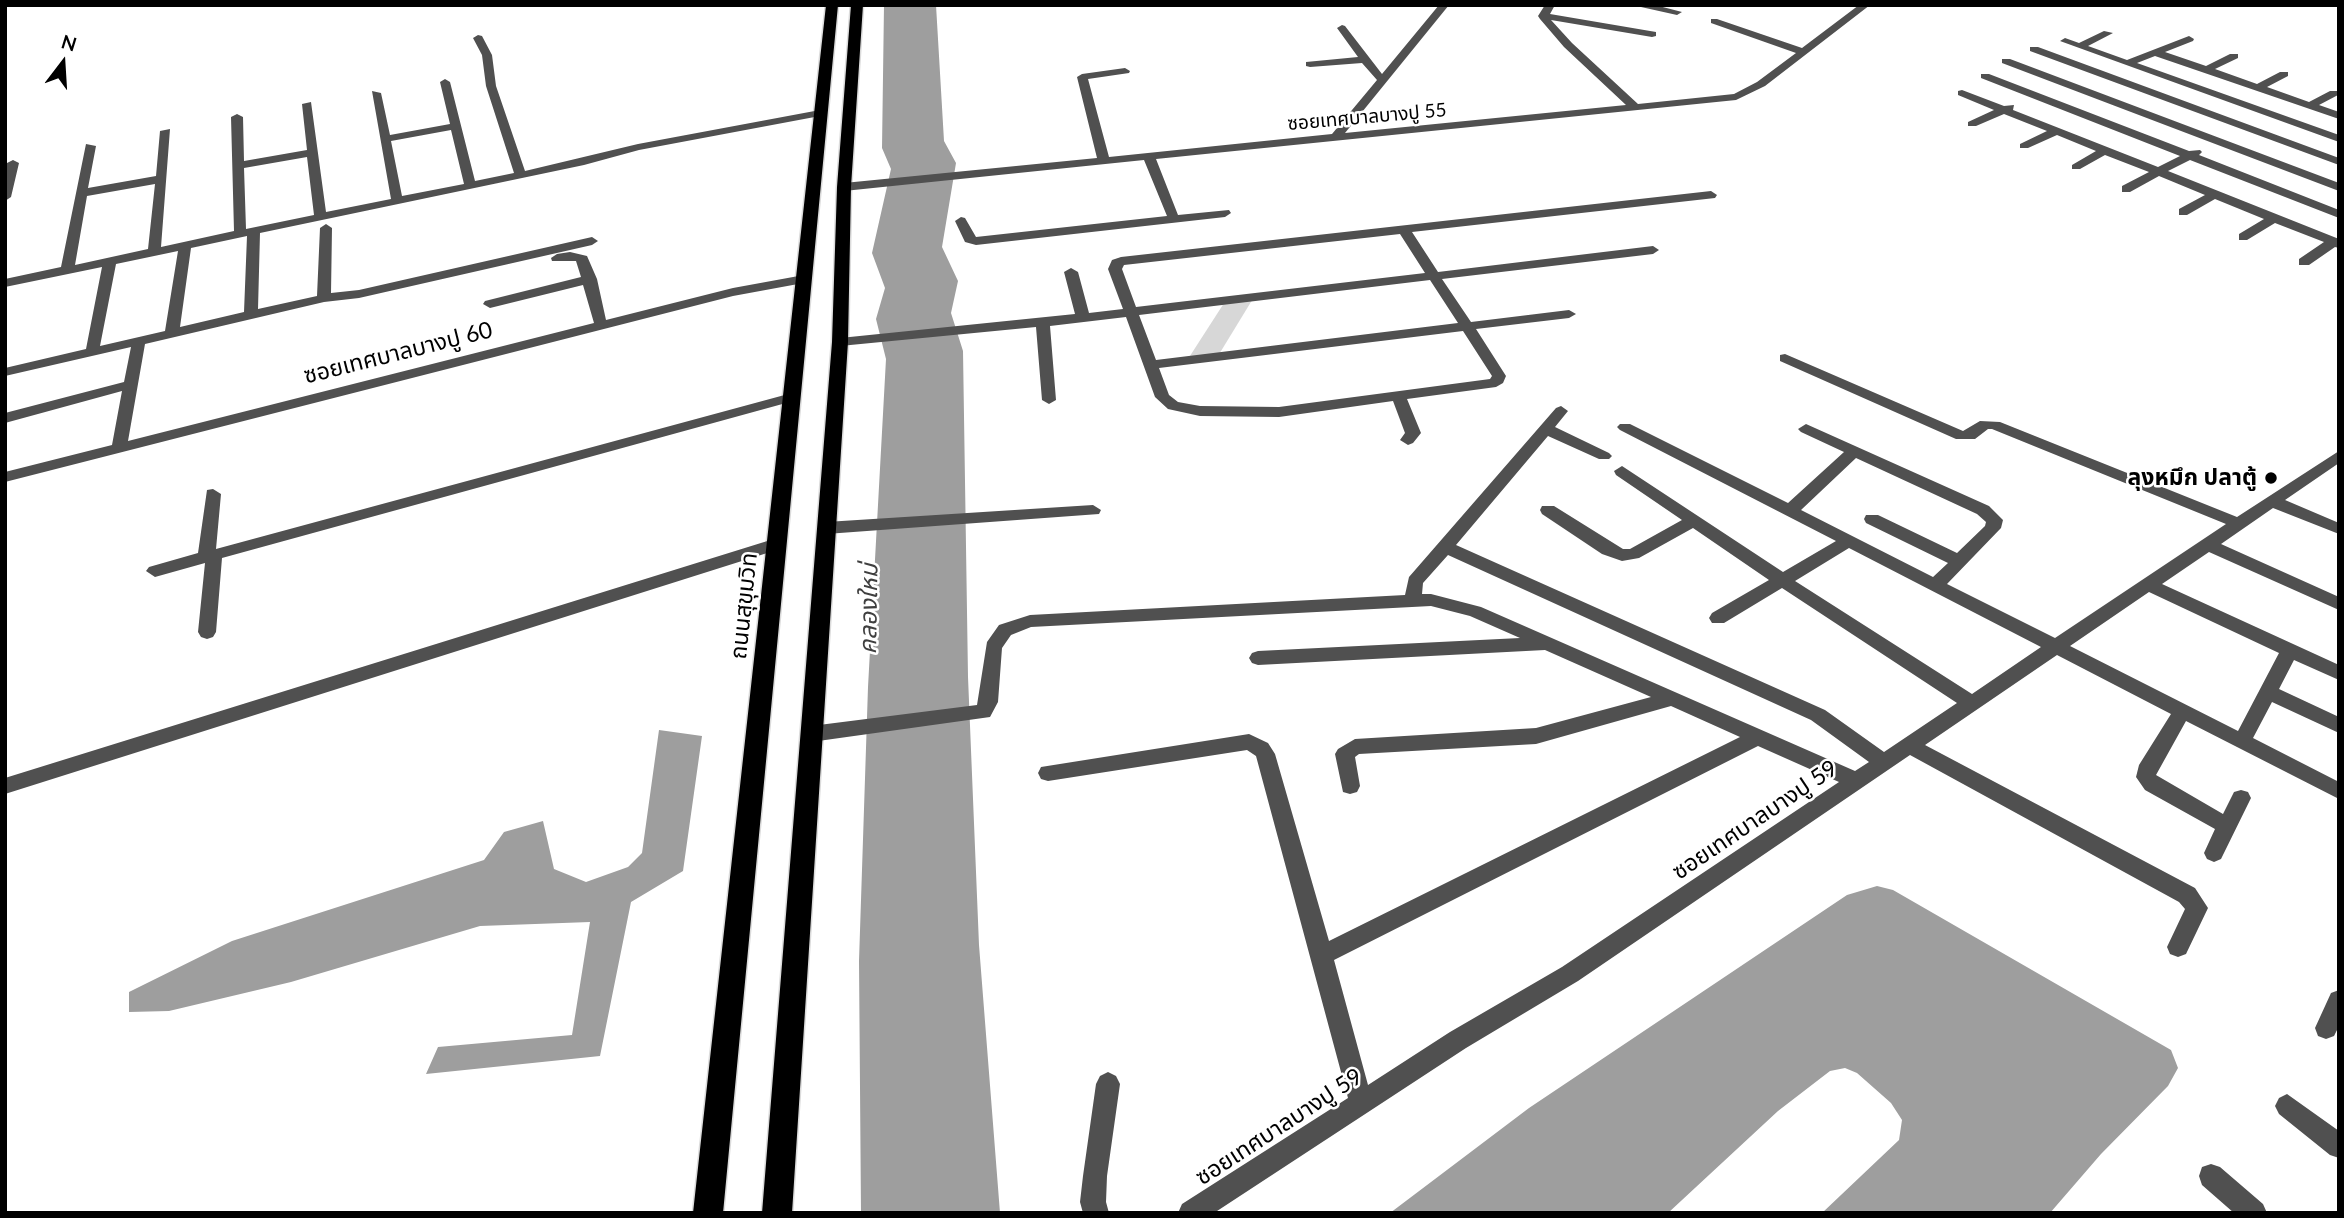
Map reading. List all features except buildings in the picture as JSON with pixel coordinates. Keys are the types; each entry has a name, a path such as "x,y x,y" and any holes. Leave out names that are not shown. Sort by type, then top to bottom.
{"highway":[{"name":"ถนนสุขุมวิท","path":"708,1213 832,5"},
{"path":"777,1213 840,342 844,187 857,5"},
{"path":"828,43 855,41"}],"street":[{"path":"1335,138 1444,5"},
{"path":"1543,16 1550,5"},
{"path":"1637,5 1677,12"},
{"name":"ซอยเทศบาลบางปู 55","path":"844,187 1637,109 1744,95 1865,5"},
{"path":"1543,16 1652,34"},
{"path":"1543,16 1568,45 1637,109"},
{"path":"1714,21 1803,51"},
{"path":"1342,28 1382,79"},
{"path":"2080,46 2108,33"},
{"path":"478,38 487,55 491,86 520,175"},
{"path":"2096,72 2189,39"},
{"path":"2066,41 2339,139"},
{"path":"2034,49 2339,162"},
{"path":"2155,52 2339,116"},
{"path":"2206,70 2234,56"},
{"path":"1310,64 1365,60"},
{"path":"2006,61 2339,187"},
{"path":"1104,161 1082,77 1125,71"},
{"path":"2258,88 2284,74"},
{"path":"1985,76 2339,214"},
{"path":"445,82 470,185"},
{"path":"1972,124 2067,84"},
{"path":"376,93 397,200"},
{"path":"1962,93 2336,243"},
{"path":"2310,106 2334,93"},
{"path":"307,104 323,222 324,298"},
{"path":"2077,139 2140,112"},
{"path":"5,283 254,230 323,222 397,200 594,160 657,143 820,113"},
{"path":"237,117 240,233"},
{"path":"386,139 455,126"},
{"path":"153,251 166,131"},
{"path":"2024,146 2056,131"},
{"path":"2126,189 2218,141"},
{"path":"67,270 90,146"},
{"path":"2076,167 2105,150"},
{"path":"238,166 313,152"},
{"path":"1149,157 1174,219"},
{"path":"5,197 7,177 13,163"},
{"path":"81,193 161,178"},
{"path":"2183,212 2215,194"},
{"path":"1404,230 1499,376 1499,380 1490,385 1279,412 1200,411 1173,406 1162,397 1115,269 1121,261 1711,195"},
{"path":"961,220 969,239 976,241 1225,213"},
{"path":"2243,237 2274,218"},
{"path":"251,315 254,230"},
{"path":"5,372 324,298 359,294 592,241"},
{"path":"2304,262 2336,243"},
{"path":"172,333 185,245"},
{"path":"840,342 961,332 1653,250"},
{"path":"481,276 570,256 582,259 590,279 601,325"},
{"path":"92,352 110,261"},
{"path":"1072,272 1083,317"},
{"path":"489,304 590,279"},
{"name":"ซอยเทศบาลบางปู 60","path":"5,477 733,292 804,279"},
{"path":"1149,365 1569,314"},
{"path":"1043,322 1049,400"},
{"path":"119,448 139,340"},
{"path":"1785,358 1961,436 1970,436 1985,424 1995,425 2240,524"},
{"path":"5,418 129,385"},
{"path":"155,571 792,397"},
{"path":"1399,397 1413,433 1408,440"},
{"path":"1413,600 1415,581 1561,411"},
{"path":"1625,427 2339,791"},
{"path":"1547,429 1604,456"},
{"path":"1806,429 1983,510 1994,520 1993,528 1935,585"},
{"path":"1790,511 1854,451"},
{"name":"ซอยเทศบาลบางปู 59","path":"1196,1212 1361,1102 1570,974 2339,456"},
{"path":"1622,471 1783,581 1973,704"},
{"path":"206,632 213,494"},
{"path":"2274,502 2339,529"},
{"path":"826,528 1093,510"},
{"path":"1548,510 1608,550 1622,555 1633,554 1694,520"},
{"path":"1871,519 1959,562"},
{"path":"1718,618 1849,541"},
{"path":"5,786 777,544"},
{"path":"2209,545 2339,604"},
{"path":"1445,547 1818,715 1883,762"},
{"path":"2150,585 2339,673"},
{"path":"811,734 976,715 987,708 989,702 993,647 1005,630 1017,624 1044,619 1413,600 1460,605 1857,781"},
{"path":"1258,657 1548,643"},
{"path":"2242,742 2290,650"},
{"path":"2268,692 2339,726"},
{"path":"1350,786 1345,754 1348,749 1355,747 1536,736 1672,699"},
{"path":"2182,711 2146,771 2146,777 2152,784 2227,826"},
{"path":"1322,955 1758,737"},
{"path":"1048,773 1257,744 1265,754 1361,1102"},
{"path":"1910,746 2187,895 2197,908 2178,947"},
{"path":"2214,853 2241,798"},
{"path":"2326,1028 2339,1000"},
{"path":"1096,1213 1093,1202 1095,1176 1108,1084"},
{"path":"2287,1106 2339,1146"},
{"path":"2211,1176 2254,1213"}],"shaded area":[{"path":"884,5 936,5 944,141 956,163 942,247 958,281 951,313 963,351 968,677 979,945 1000,1213 861,1213 859,961 868,687 886,359 876,319 885,288 872,253 891,169 882,148"},
{"path":"1254,297 1218,356 1188,359 1226,300"},
{"path":"659,730 702,736 683,871 631,902 600,1056 426,1074 438,1047 572,1035 590,922 480,926 291,982 169,1011 129,1012 129,992 232,941 484,860 504,832 543,821 554,869 586,882 628,867 642,853"},
{"path":"1877,886 1893,890 2171,1050 2178,1068 2168,1086 2101,1154 2050,1213 1822,1213 1899,1140 1902,1120 1891,1103 1857,1073 1845,1068 1830,1071 1778,1111 1668,1213 1390,1213 1529,1108 1847,895"}],"place":[{"name":"ลุงหมึก ปลาตู้","path":"2271,478"}],"water label":[{"name":"คลองใหม่","path":"869,609"}]}
